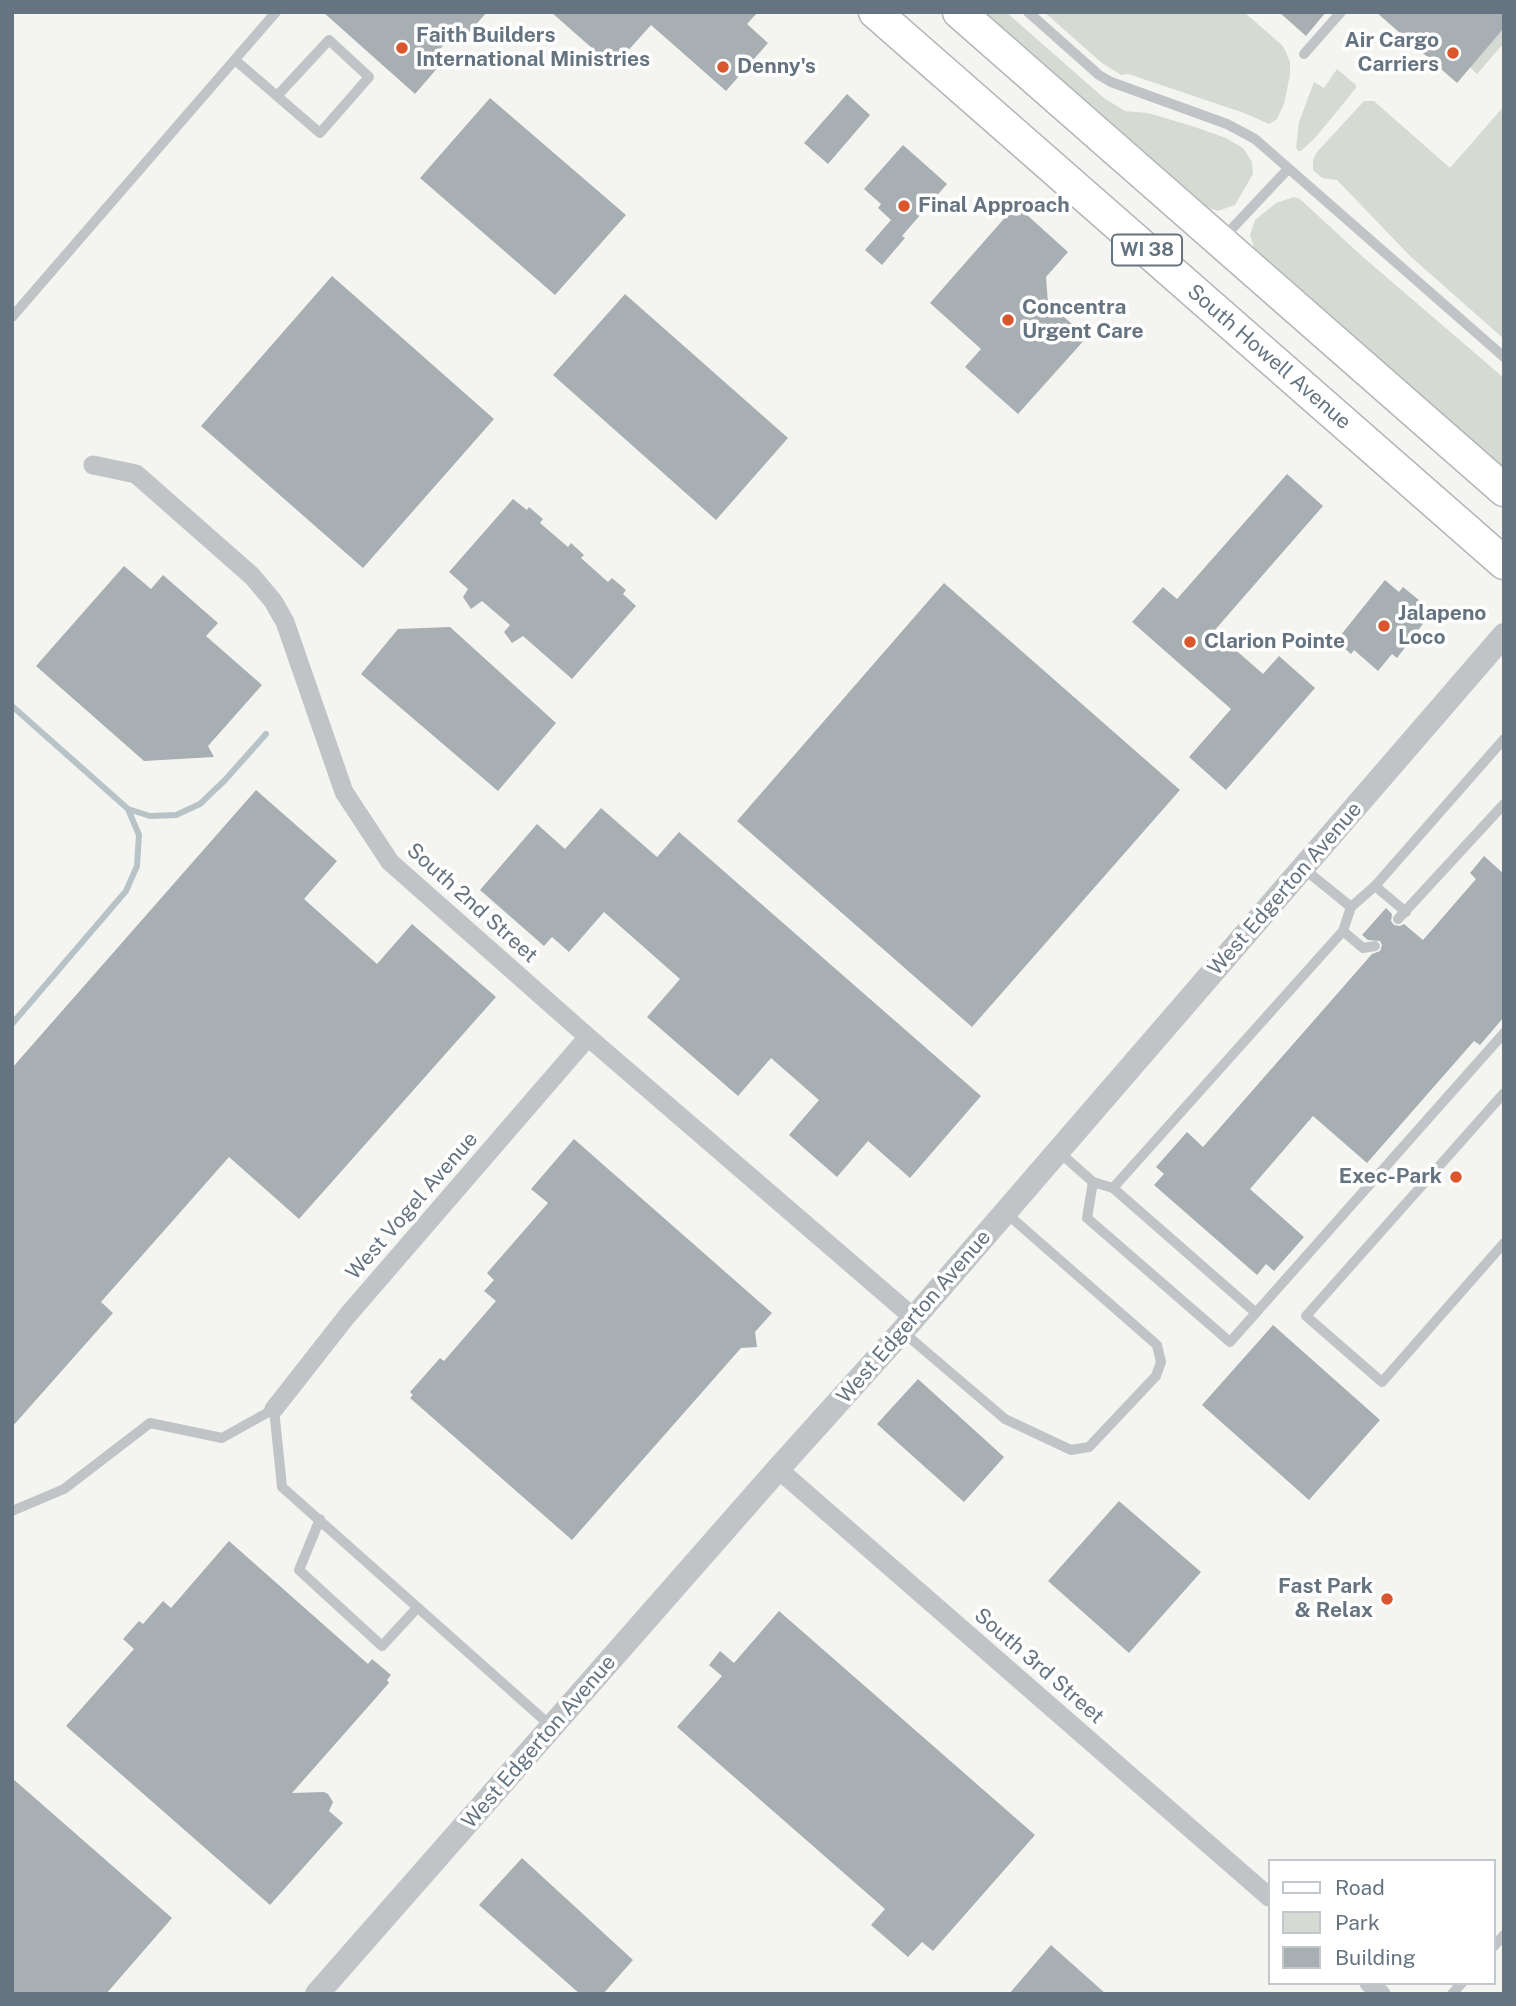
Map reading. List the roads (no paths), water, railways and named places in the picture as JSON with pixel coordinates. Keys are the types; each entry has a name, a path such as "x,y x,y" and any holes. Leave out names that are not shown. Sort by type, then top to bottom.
{"main road":[{"name":"South Howell Avenue","path":"875,12 1504,563"},
{"name":"WI 38","path":"959,12 1504,490"}],"street":[{"name":"South 2nd Street","path":"93,465 136,474 253,576 274,600 285,622 344,792 390,862 908,1325"},
{"name":"West Edgerton Avenue","path":"317,1994 908,1325 1504,635"},
{"name":"West Vogel Avenue","path":"274,1409 353,1309 588,1037"},
{"name":"South 3rd Street","path":"778,1469 1268,1896"}],"lane":[{"path":"12,317 276,12"},
{"path":"1028,12 1099,75 1111,82 1239,130 1255,139 1504,357"},
{"path":"1304,54 1341,12"},
{"path":"235,60 320,133 369,77 329,40 277,96"},
{"path":"1220,242 1288,169"},
{"path":"1113,1188 1343,931 1351,907 1375,886 1504,739"},
{"path":"1375,886 1402,916 1504,804"},
{"path":"1303,868 1351,907"},
{"path":"1343,931 1363,948 1375,946"},
{"path":"1093,1182 1087,1218 1230,1342 1504,1033"},
{"path":"1504,1093 1306,1316 1382,1382 1504,1243"},
{"path":"1058,1151 1093,1182 1113,1188 1256,1313"},
{"path":"908,1325 1005,1419 1071,1450 1088,1447 1156,1376 1161,1362 1157,1345 1005,1213"},
{"path":"12,1511 64,1489 150,1423 222,1438 274,1409 282,1488 552,1727"},
{"path":"320,1519 299,1570 363,1630 382,1646 417,1608"}],"waterway":[{"path":"12,706 128,809 139,835 137,866 126,891 12,1024"},
{"path":"128,809 150,816 176,815 200,804 266,734"}],"place":[{"name":"Faith Builders International Ministries","path":"402,48"},
{"name":"Air Cargo Carriers","path":"1453,53"},
{"name":"Denny's","path":"723,67"},
{"name":"Final Approach","path":"904,206"},
{"name":"Concentra Urgent Care","path":"1008,320"},
{"name":"Jalapeno Loco","path":"1384,626"},
{"name":"Clarion Pointe","path":"1190,642"},
{"name":"Exec-Park","path":"1456,1177"},
{"name":"Fast Park & Relax","path":"1387,1599"}]}
